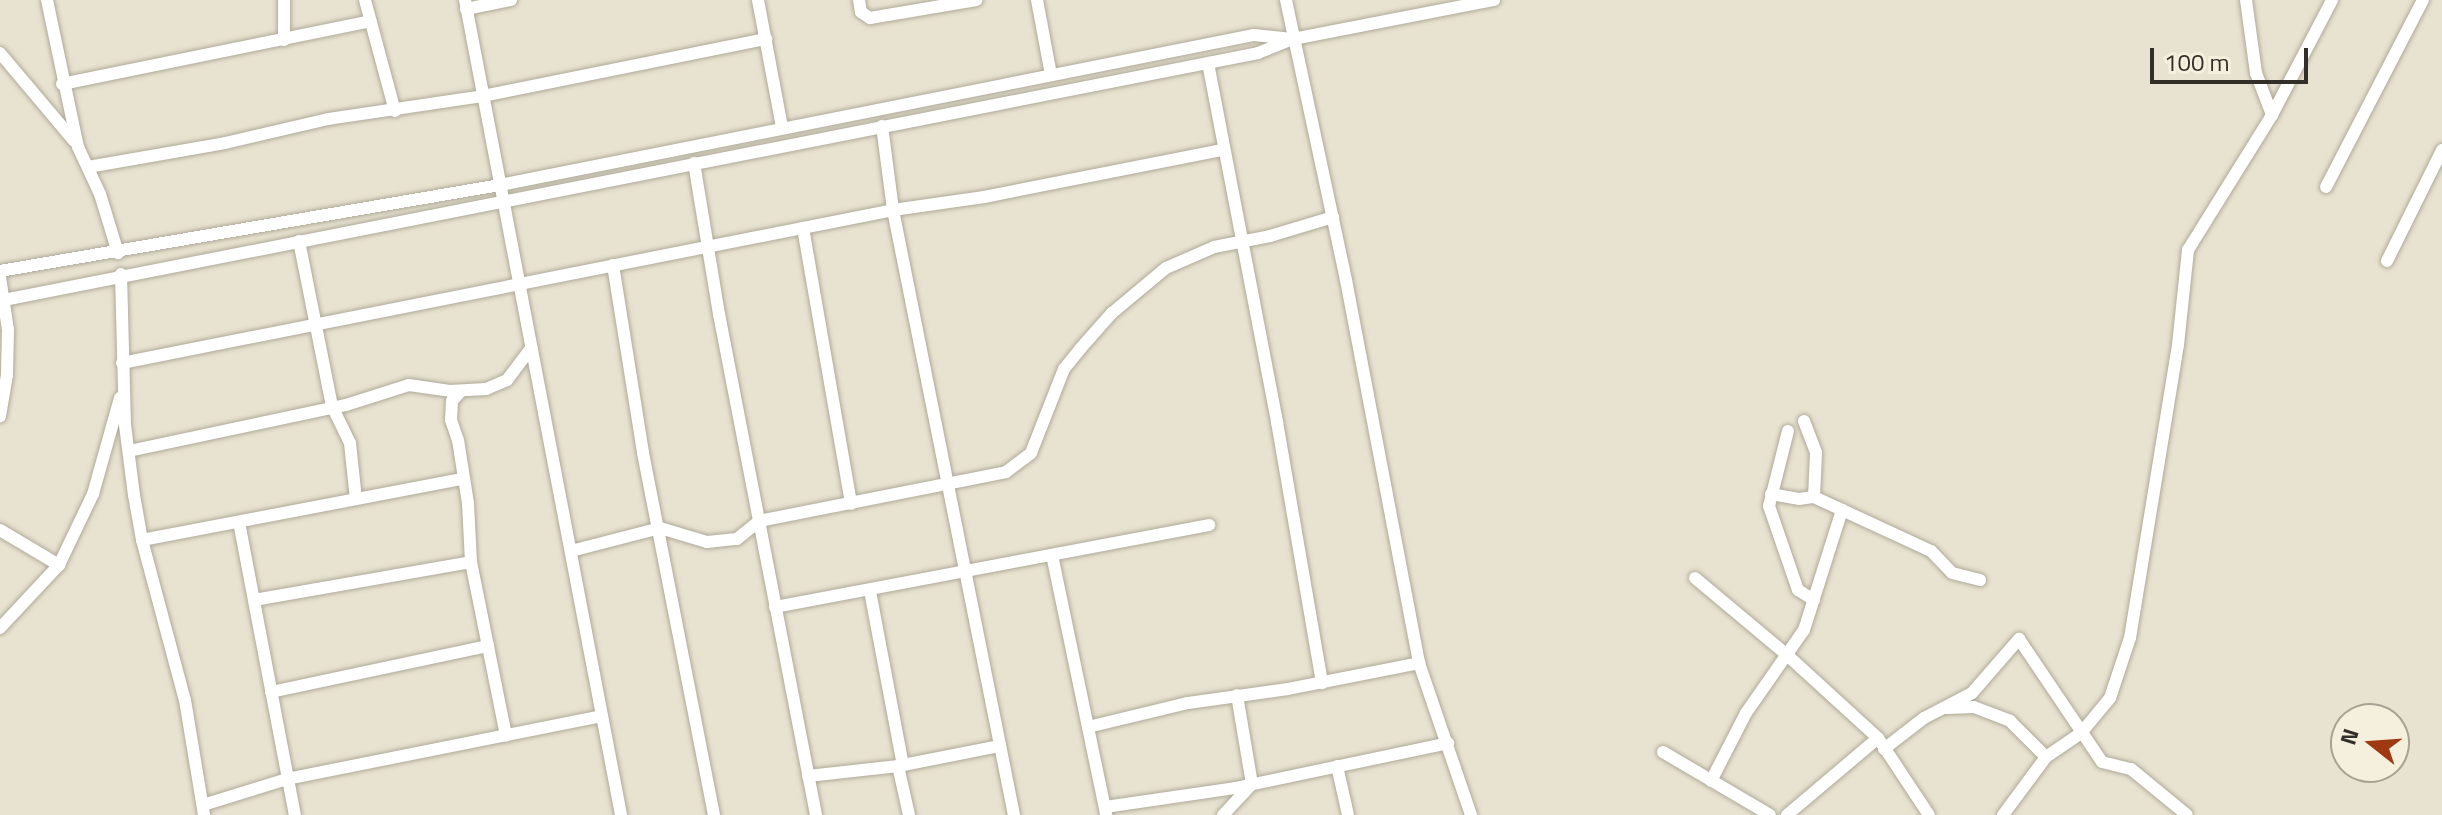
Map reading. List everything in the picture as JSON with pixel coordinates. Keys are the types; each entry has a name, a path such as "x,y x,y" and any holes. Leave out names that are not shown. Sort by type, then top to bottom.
{"street":[{"path":"47,0 62,84 78,147 118,253"},
{"path":"284,0 284,40"},
{"path":"365,0 395,111"},
{"path":"511,0 466,5 621,815"},
{"path":"758,0 782,127"},
{"path":"859,0 861,12 870,18 976,0"},
{"path":"1037,0 1051,75"},
{"path":"1286,0 1333,217 1419,663 1471,815"},
{"path":"4,300 121,274 504,203 1258,53 1293,39 1494,0"},
{"path":"2246,0 2256,73 2272,115"},
{"path":"2003,815 2046,757 2081,733 2110,698 2130,638 2178,345 2188,250 2272,115 2332,0"},
{"path":"2326,187 2423,0"},
{"path":"62,84 371,21"},
{"path":"0,271 500,185 1254,35 1293,39"},
{"path":"88,167 225,143 328,119 483,96 766,39"},
{"path":"0,53 78,147"},
{"path":"1208,63 1222,150 1277,422 1322,683"},
{"path":"882,126 893,210 1014,815"},
{"path":"122,363 893,210 984,197 1222,150"},
{"path":"2387,261 2442,150"},
{"path":"694,163 719,314 816,815"},
{"path":"571,551 660,528 695,540 718,542 737,539 759,521 1006,472 1031,453 1064,369 1112,313 1171,265 1188,255 1333,217"},
{"path":"803,228 851,504"},
{"path":"299,241 332,406 350,443 356,499"},
{"path":"613,265 643,453 714,815"},
{"path":"121,274 123,388 142,540 185,700 203,810 287,779 602,716"},
{"path":"0,277 7,375 0,416"},
{"path":"129,451 332,406 409,385 461,391 486,389 507,380 531,348"},
{"path":"0,628 59,565 93,494 123,388"},
{"path":"461,391 452,401 451,420 458,440 468,503 471,562 506,735"},
{"path":"1804,421 1816,453 1814,497"},
{"path":"1788,431 1770,509 1798,590 1814,600"},
{"path":"142,540 462,479"},
{"path":"1771,494 1799,499 1814,497 1931,551 1952,573 1980,580"},
{"path":"1711,781 1746,713 1804,630 1842,510"},
{"path":"239,522 295,815"},
{"path":"775,607 1209,525"},
{"path":"0,530 59,565"},
{"path":"1052,555 1106,811 1448,743"},
{"path":"254,600 471,562"},
{"path":"1695,578 1787,655 1881,744 1929,815"},
{"path":"870,591 909,815"},
{"path":"1787,815 1881,744 1940,708 1972,693 2019,639 2102,762 2131,769 2187,815"},
{"path":"271,692 488,646"},
{"path":"1088,727 1177,705 1322,683 1419,663"},
{"path":"1237,695 1252,784"},
{"path":"1940,708 1974,707 2010,721 2046,757"},
{"path":"808,776 901,766 1000,746"},
{"path":"1663,752 1770,815"},
{"path":"1337,766 1348,815"},
{"path":"1223,815 1252,784"}]}
